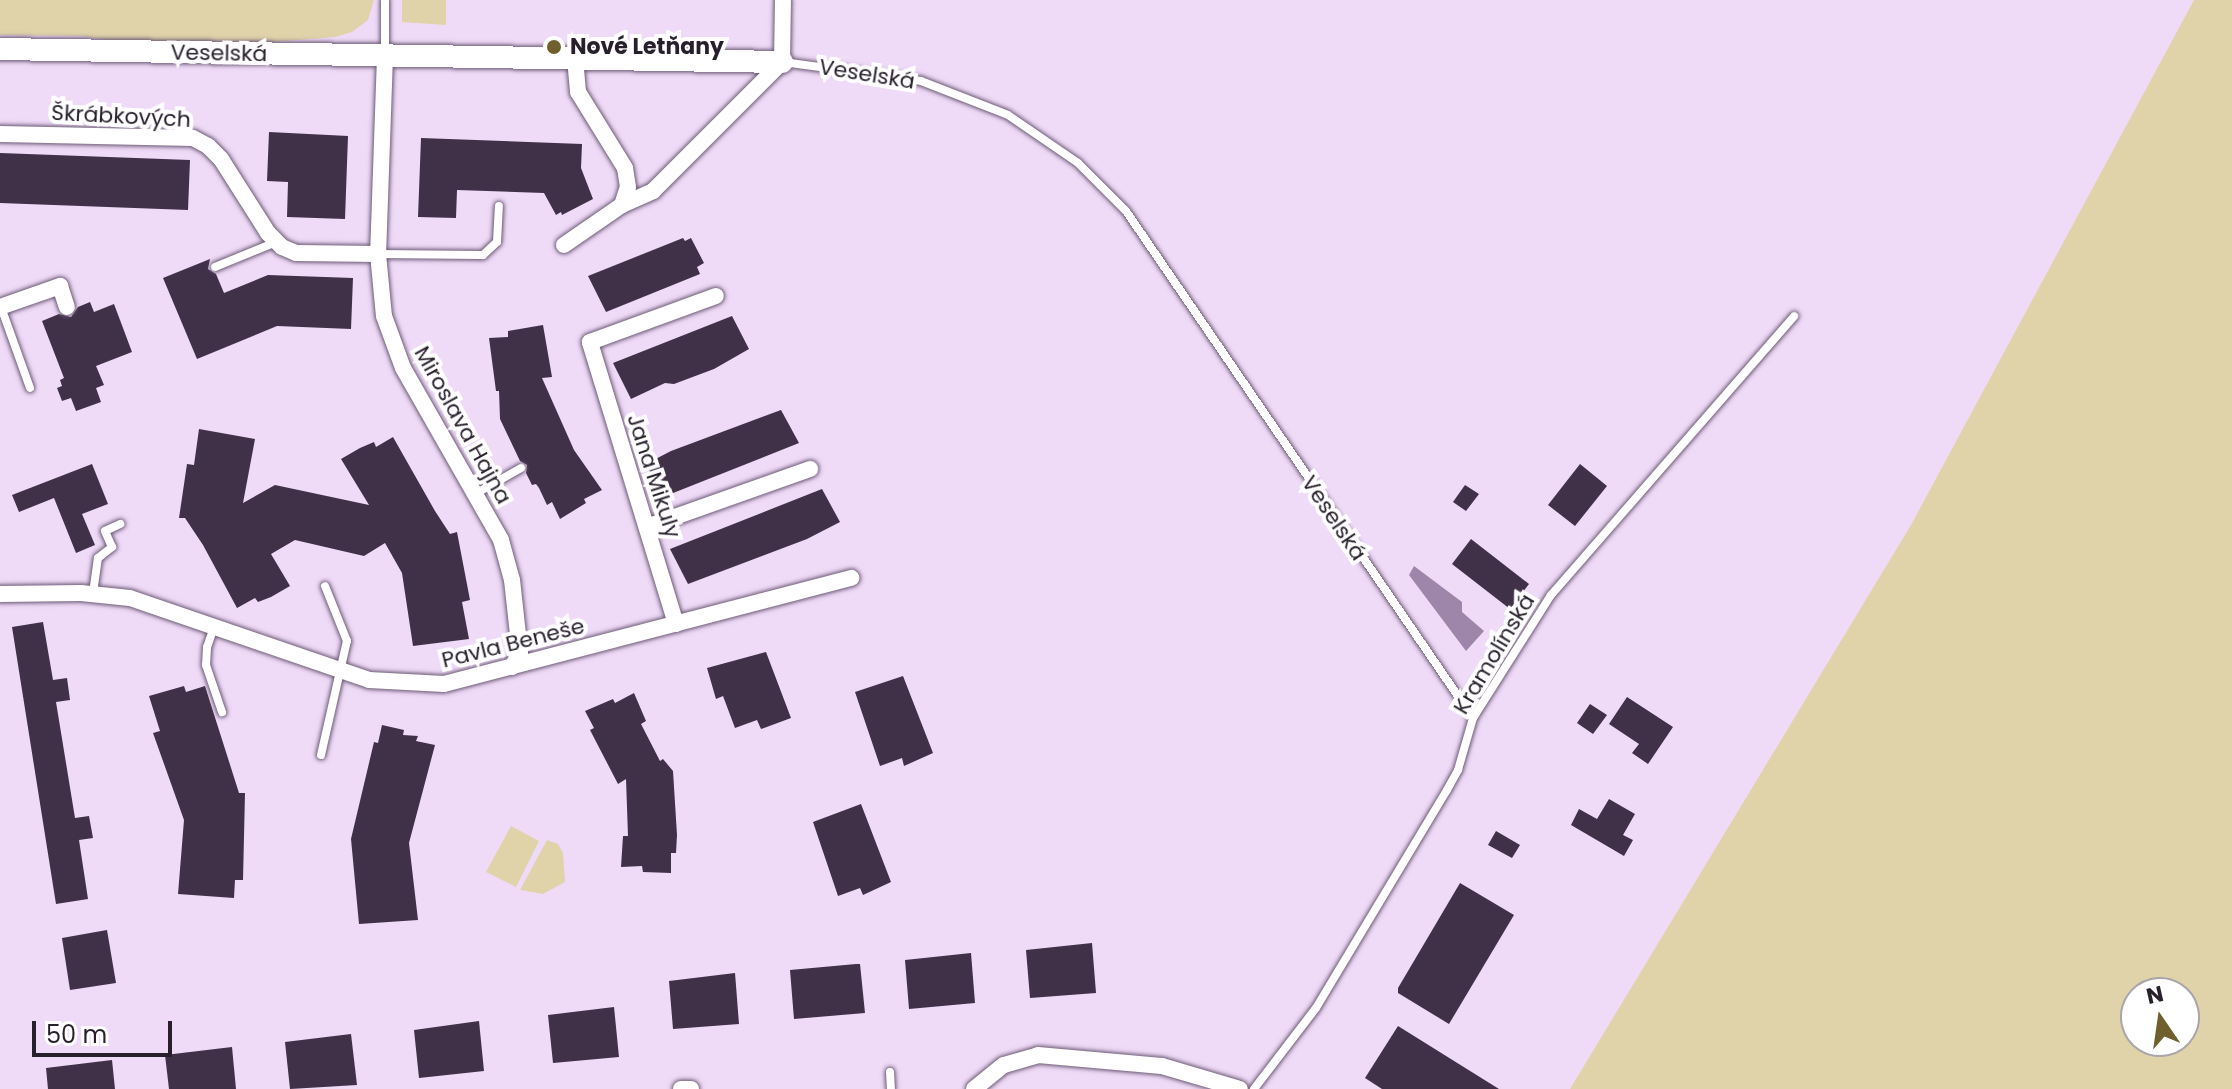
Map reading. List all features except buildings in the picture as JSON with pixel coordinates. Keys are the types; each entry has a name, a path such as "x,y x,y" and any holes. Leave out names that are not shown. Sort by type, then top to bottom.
{"street":[{"path":"564,245 622,205 653,191 782,62 783,0"},
{"name":"Veselská","path":"0,49 782,62"},
{"name":"Miroslava Hajna","path":"385,56 378,254 384,316 403,368 501,540 512,580 520,652 512,667"},
{"path":"575,59 578,92 625,168 628,187 622,205"},
{"name":"Škrábkových","path":"0,134 193,138 208,146 221,159 277,242"},
{"path":"277,242 296,253 378,254"},
{"path":"0,307 60,286 67,307"},
{"name":"Jana Mikuly","path":"676,624 649,526 618,438 590,342 716,296"},
{"path":"649,526 810,469"},
{"name":"Pavla Beneše","path":"0,594 93,593 130,598 342,673 406,684 444,684 851,578"},
{"path":"974,1089 1004,1065 1038,1055 1162,1066 1240,1089"},
{"path":"681,1089 691,1089"}],"lane":[{"path":"385,0 385,56"},
{"name":"Veselská","path":"782,62 921,81 1008,115 1078,163 1126,211 1473,718"},
{"path":"378,254 483,255 497,242 499,206"},
{"path":"215,267 277,242"},
{"path":"0,307 30,388"},
{"name":"Kramolínská","path":"1254,1089 1316,1008 1458,770 1473,718 1551,595 1794,316"},
{"path":"475,494 521,468"},
{"path":"93,593 98,558 112,547 105,531 120,524"},
{"path":"321,755 347,651 346,632 325,586"},
{"path":"214,627 207,647 206,665 222,712"},
{"path":"890,1072 891,1089"}],"shaded area":[{"path":"0,0 374,0 368,20 352,32 335,37 223,46 114,41 83,36 0,35"},
{"path":"402,0 446,0 446,25 402,22"},
{"path":"2194,0 2232,0 2232,1089 1570,1089 1911,525"},
{"path":"1414,566 1462,602 1462,612 1484,631 1466,651 1409,575"},
{"path":"511,826 539,841 516,887 486,872"},
{"path":"547,840 558,844 563,853 565,882 543,894 520,890"}],"place":[{"name":"Nové Letňany","path":"554,47"}]}
